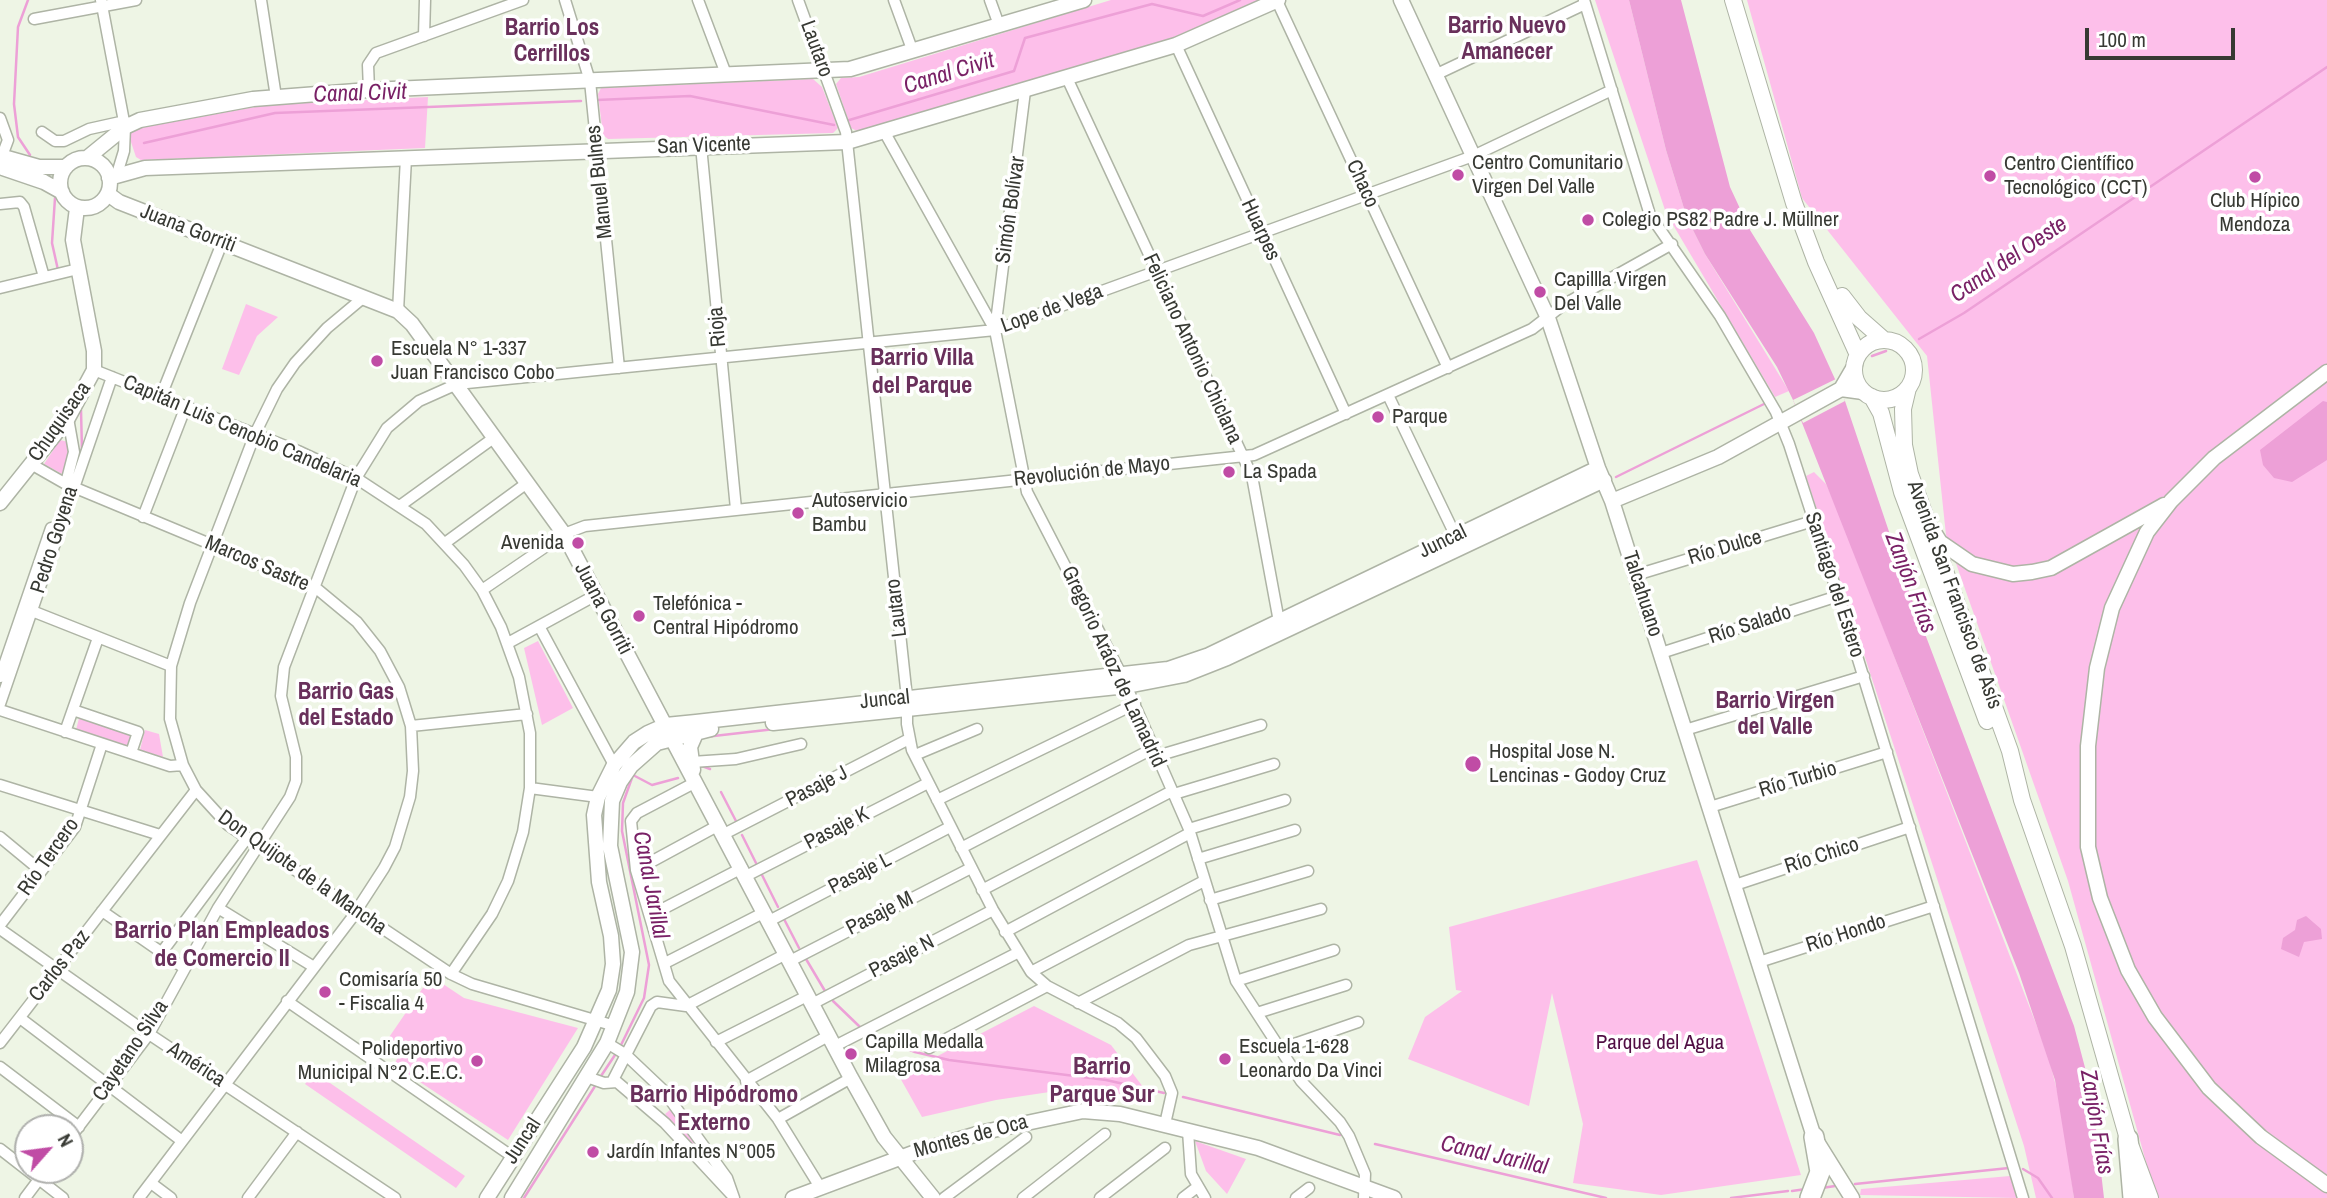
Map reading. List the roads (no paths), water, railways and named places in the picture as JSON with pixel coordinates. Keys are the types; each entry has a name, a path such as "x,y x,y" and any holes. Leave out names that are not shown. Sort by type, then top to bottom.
{"highway":[{"path":"1810,1198 1820,1171 1814,1137"},
{"path":"2128,1139 2133,1198"}],"main road":[{"path":"1734,0 1807,237 1856,360 1855,374 1868,395 1890,399 1908,388 1912,379 1913,361 1901,346 1884,340 1849,308 1807,237"},
{"path":"1856,360 1865,347 1884,340"},
{"name":"Avenida San Francisco de Asís","path":"1908,388 1903,409 1904,445 1910,474 2010,751 2022,800 2073,947 2128,1139 2150,1198"},
{"name":"Avenida San Francisco de Asís","path":"1868,395 1881,413 1910,514 2000,754 2022,800"}],"street":[{"path":"34,19 101,3 135,0"},
{"path":"261,0 276,97"},
{"path":"424,36 425,0"},
{"path":"369,90 370,58 376,53 523,0"},
{"name":"Manuel Bulnes","path":"565,0 590,81 619,368"},
{"path":"698,0 726,74"},
{"name":"Lautaro","path":"798,0 847,142 909,739 950,827 1017,953 1031,972 1047,986 1118,1023 1136,1038 1165,1076 1172,1093 1165,1124"},
{"path":"894,0 913,52"},
{"path":"990,0 999,25"},
{"path":"42,132 55,141 64,141 89,129 276,97 369,90 859,68 1084,0"},
{"name":"San Vicente","path":"113,176 145,167 847,142 885,133 1176,45 1278,0"},
{"name":"Chaco","path":"1278,0 1448,368"},
{"name":"Talcahuano","path":"1401,0 1548,318 1612,501 1814,1137 1852,1198"},
{"path":"1436,75 1584,2"},
{"name":"Santiago del Estero","path":"1584,2 1650,215 1720,316 1780,421 1864,676 2023,1198"},
{"path":"1,160 62,192 77,208 96,206 108,194 125,124 101,3"},
{"name":"Huarpes","path":"1176,45 1346,414"},
{"name":"Feliciano Antonio Chiclana","path":"1066,78 1252,476 1280,626"},
{"name":"Lope de Vega","path":"457,384 995,330 1473,156 1612,90"},
{"name":"Simón Bolívar","path":"995,330 1025,91"},
{"path":"0,118 8,140 1,160"},
{"path":"87,159 125,124"},
{"name":"Gregorio Aráoz de Lamadrid","path":"885,133 995,330 1027,492 1125,681 1173,792 1189,831 1236,981 1301,1081 1340,1122 1349,1136 1365,1174 1365,1193"},
{"name":"Rioja","path":"701,146 736,509"},
{"path":"398,311 407,158"},
{"path":"62,192 60,179 66,167 76,160 87,159 102,165 113,176"},
{"path":"1,160 39,167 66,167"},
{"name":"Juana Gorriti","path":"108,194 119,202 398,311 412,324 564,534 722,830 850,1078 884,1137 933,1198"},
{"path":"0,204 20,202 61,273 0,288"},
{"name":"Chuquisaca","path":"0,503 68,418 94,370 94,351 61,273 73,240 77,208"},
{"path":"161,396 222,243"},
{"name":"Revolución de Mayo","path":"482,590 564,534 585,526 883,492 1242,456 1266,451 1448,368 1548,318 1563,305 1672,244"},
{"name":"Don Quijote de la Mancha","path":"364,298 327,328 285,376 255,434 171,666 170,719 183,765 196,790 211,809 247,838 451,974 472,984 615,1026"},
{"path":"1612,501 1718,457 1840,389 1856,360"},
{"name":"Capitán Luis Cenobio Candelaria","path":"94,370 255,434 356,478 401,505 445,543 482,590 508,643 527,713 530,788 523,832 508,881 492,914 451,974"},
{"path":"2327,372 2214,458 2171,501 2147,532 2112,608 2097,668 2088,746 2088,847 2097,885 2128,970 2162,1027 2209,1088 2261,1137 2327,1185"},
{"name":"Pedro Goyena","path":"0,704 27,610 69,486 112,377"},
{"name":"Cayetano Silva","path":"84,1120 149,1034 218,908 282,812 296,781 296,757 284,712 281,682 356,478 387,428 403,412 435,392 457,384"},
{"path":"1840,389 1868,395"},
{"path":"1388,395 1458,542"},
{"path":"144,517 186,406"},
{"name":"Pedro Goyena","path":"68,418 74,452 69,486"},
{"path":"401,505 495,437"},
{"name":"Marcos Sastre","path":"31,464 69,486 316,588 357,622 380,651 399,687 411,726 413,771 405,820 384,868 356,911 139,1198"},
{"name":"Juncal","path":"487,1198 584,1048 608,990 613,964 594,842 598,797 614,765 634,742 669,732 907,703 1125,681 1186,663 1280,626 1601,474"},
{"path":"445,543 527,482"},
{"path":"1926,520 1941,542 1960,558 1994,571 2013,574 2051,568 2171,501"},
{"name":"Río Dulce","path":"1636,575 1814,521"},
{"path":"508,643 596,595"},
{"name":"Río Salado","path":"1661,653 1838,596"},
{"path":"27,610 171,666"},
{"name":"Pedro Goyena","path":"0,677 27,610"},
{"path":"539,626 614,765"},
{"path":"65,732 99,638"},
{"path":"1685,730 1864,676"},
{"name":"Juncal","path":"512,1198 607,1043 630,982 632,952 610,846 612,801 631,766 669,732 697,731 907,703"},
{"path":"937,800 1135,704"},
{"path":"0,710 170,766 183,765"},
{"path":"73,710 138,732 131,753"},
{"path":"411,726 527,713"},
{"path":"961,848 1155,752 1261,725"},
{"path":"915,755 977,729"},
{"path":"697,731 690,747 695,780 632,816 636,870 674,990 778,1119 820,1188"},
{"name":"Pasaje J","path":"636,870 909,739"},
{"name":"Río Tercero","path":"0,927 75,827 102,744"},
{"path":"692,762 736,759 801,744"},
{"name":"Río Turbio","path":"1710,807 1887,752"},
{"path":"982,890 1173,792 1273,764"},
{"name":"Pasaje K","path":"651,915 928,783"},
{"path":"0,785 160,835"},
{"path":"530,788 598,797"},
{"name":"Carlos Paz","path":"0,1042 196,790"},
{"path":"1005,932 1189,831 1285,800"},
{"name":"Pasaje L","path":"665,963 767,917 950,827"},
{"name":"Río Chico","path":"1735,885 1910,827"},
{"path":"1198,859 1295,830"},
{"path":"0,837 41,871"},
{"path":"162,952 247,838"},
{"name":"Pasaje M","path":"686,1006 971,868"},
{"path":"1210,900 1308,871"},
{"path":"1031,972 1204,881"},
{"name":"Río Hondo","path":"1759,962 1934,906"},
{"path":"218,908 314,967"},
{"path":"1078,1003 1189,945 1221,939 1321,909"},
{"name":"Pasaje N","path":"716,1042 993,910"},
{"path":"102,911 184,968"},
{"name":"América","path":"0,927 57,971 149,1034 396,1198"},
{"path":"1236,981 1334,950"},
{"path":"747,1081 1017,953"},
{"path":"1257,1013 1346,985"},
{"path":"929,1048 1047,986"},
{"path":"287,1001 513,1157"},
{"path":"612,1082 651,1006 657,1002 686,1006"},
{"path":"20,1018 182,1141"},
{"path":"1280,1049 1358,1022"},
{"path":"607,1043 625,1054 663,1090 727,1178 734,1197"},
{"path":"0,1067 62,1114"},
{"path":"587,1077 604,1083 617,1082 665,1123 734,1197"},
{"path":"778,1119 850,1078"},
{"name":"Montes de Oca","path":"793,1198 901,1157 998,1128 1083,1111 1120,1114 1258,1148 1365,1193 1394,1198"},
{"path":"1188,1131 1188,1159 1196,1188 1205,1198"},
{"path":"248,1198 297,1132"},
{"path":"1023,1198 1105,1134"},
{"path":"944,1198 1026,1137"},
{"path":"1100,1198 1165,1147"},
{"path":"150,1183 170,1198"},
{"path":"25,1198 36,1184"},
{"path":"51,1184 63,1198"},
{"path":"1183,1198 1196,1188"},
{"path":"1296,1198 1309,1188"}],"waterway":[{"path":"28,0 18,27 14,104 18,137 30,155"},
{"name":"Canal Civit","path":"846,121 1014,71 1025,38 1152,4 1203,16 1240,0"},
{"name":"Canal del Oeste","path":"1919,339 1964,313 2327,67"},
{"name":"Canal Civit","path":"597,100 690,96 834,125"},
{"name":"Canal Civit","path":"144,143 275,113 581,101"},
{"name":"Canal Civit","path":"55,198 52,243 58,270"},
{"path":"1872,356 1886,351"},
{"name":"Canal del Oeste","path":"1616,477 1764,404"},
{"name":"Canal Civit","path":"81,410 82,451"},
{"path":"705,737 775,729"},
{"path":"702,766 710,769"},
{"name":"Canal Jarillal","path":"633,775 652,785 678,778"},
{"name":"Canal Jarillal","path":"621,1045 644,998 649,965 622,831 623,803 633,775"},
{"path":"721,792 737,823"},
{"path":"742,835 756,863"},
{"path":"762,875 778,907"},
{"path":"784,919 799,948"},
{"path":"806,959 825,991"},
{"path":"833,1001 860,1027"},
{"path":"872,1035 915,1052 949,1060 1106,1080 1164,1093"},
{"path":"601,1076 617,1052"},
{"name":"Canal Jarillal","path":"524,1198 597,1083"},
{"name":"Canal Jarillal","path":"1183,1097 1340,1135"},
{"name":"Canal Jarillal","path":"1375,1144 1606,1198"},
{"path":"1855,1184 2009,1168"},
{"path":"2023,1169 2038,1178 2052,1198"},
{"name":"Canal Jarillal","path":"1822,1188 1835,1186"},
{"name":"Canal Jarillal","path":"1792,1191 1806,1189"},
{"name":"Canal Jarillal","path":"1731,1198 1788,1191"}],"place":[{"name":"Centro Comunitario Virgen Del Valle","path":"1458,175"},
{"name":"Centro Científico Tecnológico (CCT)","path":"1990,176"},
{"name":"Club Hípico Mendoza","path":"2255,177"},
{"name":"Colegio PS82 Padre J. Müllner","path":"1588,220"},
{"name":"Capillla Virgen Del Valle","path":"1540,292"},
{"name":"Escuela N° 1-337 Juan Francisco Cobo","path":"377,361"},
{"name":"Parque","path":"1378,417"},
{"name":"La Spada","path":"1229,472"},
{"name":"Autoservicio Bambu","path":"798,513"},
{"name":"Avenida","path":"578,543"},
{"name":"Telefónica - Central Hipódromo","path":"639,616"},
{"name":"Hospital Jose N. Lencinas - Godoy Cruz","path":"1473,764"},
{"name":"Comisaría 50 - Fiscalia 4","path":"325,992"},
{"name":"Capilla Medalla Milagrosa","path":"851,1054"},
{"name":"Escuela 1-628 Leonardo Da Vinci","path":"1225,1059"},
{"name":"Polideportivo Municipal N°2 C.E.C.","path":"477,1061"},
{"name":"Jardín Infantes N°005","path":"593,1152"}],"district":[{"name":"Barrio Nuevo Amanecer","path":"1507,40"},
{"name":"Barrio Los Cerrillos","path":"552,42"},
{"name":"Barrio Villa del Parque","path":"922,373"},
{"name":"Barrio Gas del Estado","path":"346,706"},
{"name":"Barrio Virgen del Valle","path":"1775,715"},
{"name":"Barrio Plan Empleados de Comercio II","path":"222,946"},
{"name":"Barrio Parque Sur","path":"1102,1082"},
{"name":"Barrio Hipódromo Externo","path":"714,1110"}],"water label":[{"name":"Zanjón Frías","path":"1910,583"},
{"name":"Zanjón Frías","path":"2096,1122"}],"park label":[{"name":"Parque del Agua","path":"1660,1043"}]}
